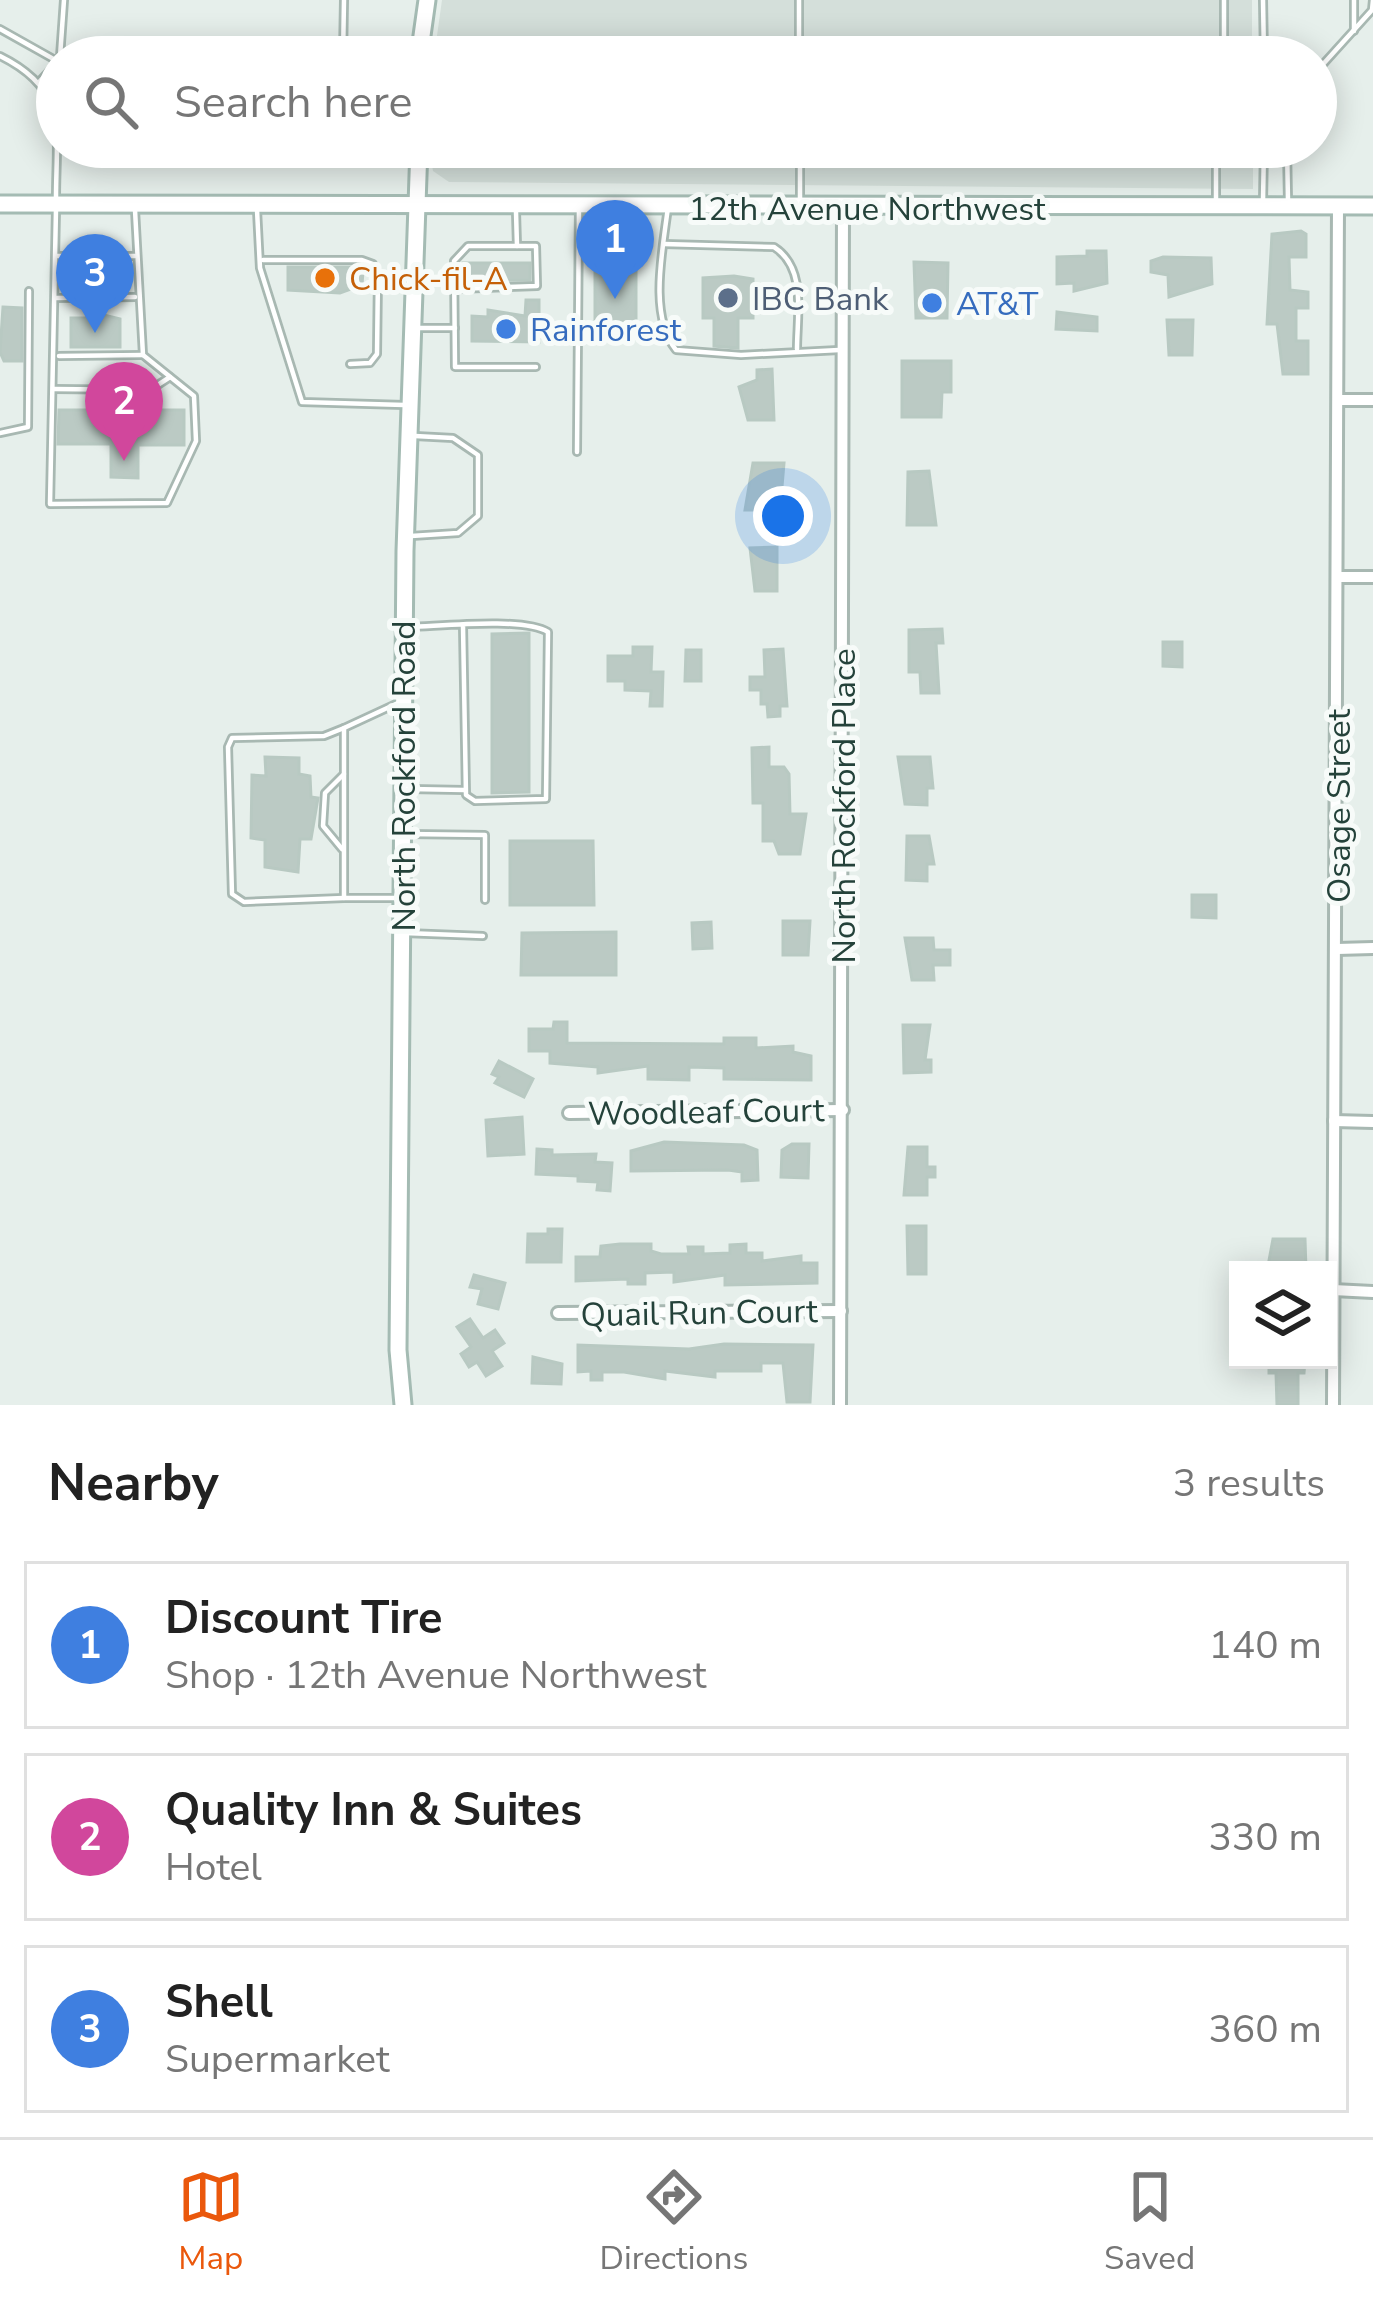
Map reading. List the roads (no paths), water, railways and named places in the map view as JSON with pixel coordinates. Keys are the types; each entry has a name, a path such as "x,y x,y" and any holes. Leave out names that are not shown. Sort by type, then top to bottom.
{"main road":[{"path":"421,36 427,0"},
{"name":"North Rockford Road","path":"403,1405 398,1350 405,536 419,168"},
{"name":"12th Avenue Northwest","path":"0,204 1373,206"}],"street":[{"name":"Osage Street","path":"1333,1261 1338,206"},
{"name":"North Rockford Place","path":"840,1405 843,208"},
{"path":"1338,400 1373,400"},
{"path":"1339,577 1373,577"},
{"path":"1337,950 1373,948"},
{"name":"Woodleaf Court","path":"568,1113 843,1110"},
{"path":"1334,1121 1373,1122"},
{"path":"1337,1290 1373,1292"},
{"name":"Quail Run Court","path":"557,1313 841,1311"},
{"name":"Osage Street","path":"1333,1369 1333,1405"}],"lane":[{"path":"60,36 64,0"},
{"path":"343,36 344,0"},
{"path":"799,0 800,36"},
{"path":"1224,0 1224,36"},
{"path":"1264,0 1264,36"},
{"path":"1354,0 1354,31"},
{"path":"1337,49 1372,10 1372,0"},
{"path":"0,29 36,48"},
{"path":"0,56 36,78"},
{"path":"55,168 56,356 50,504 167,503 196,441 194,396 143,355 56,356"},
{"path":"800,168 800,208"},
{"path":"1216,168 1216,208"},
{"path":"1263,207 1264,168"},
{"path":"1287,168 1288,207"},
{"path":"135,204 143,355"},
{"path":"256,205 260,260 302,403 411,405"},
{"path":"515,206 517,246"},
{"path":"577,452 579,206"},
{"path":"668,207 665,337 676,350 686,355 843,350"},
{"path":"664,244 775,247 787,255 796,283 797,350"},
{"path":"454,289 537,286 536,246 467,246 454,261 454,289 455,328 455,367 536,367"},
{"path":"56,256 136,256"},
{"path":"260,260 373,264 378,275 377,354 370,363 350,364"},
{"path":"0,433 28,427 29,291"},
{"path":"56,298 137,297"},
{"path":"415,328 455,328"},
{"path":"54,389 150,390 171,377"},
{"path":"405,536 458,533 478,516 478,455 453,438 410,436"},
{"path":"464,626 464,790"},
{"path":"403,789 464,790 475,801 540,801 549,794 550,638 543,627 404,627"},
{"path":"402,898 244,902 232,894 227,873 227,747 232,739 324,736 404,701"},
{"path":"344,728 344,898"},
{"path":"344,774 325,793 323,826 344,852"},
{"path":"402,834 485,835 484,900"},
{"path":"402,933 483,936"}],"place":[{"name":"Chick-fil-A","path":"325,278"},
{"name":"IBC Bank","path":"728,298"},
{"name":"Discount Tire","path":"615,299"},
{"name":"AT&T","path":"932,303"},
{"name":"Rainforest","path":"506,329"},
{"name":"Shell","path":"95,333"},
{"name":"Quality Inn & Suites","path":"124,461"}]}
